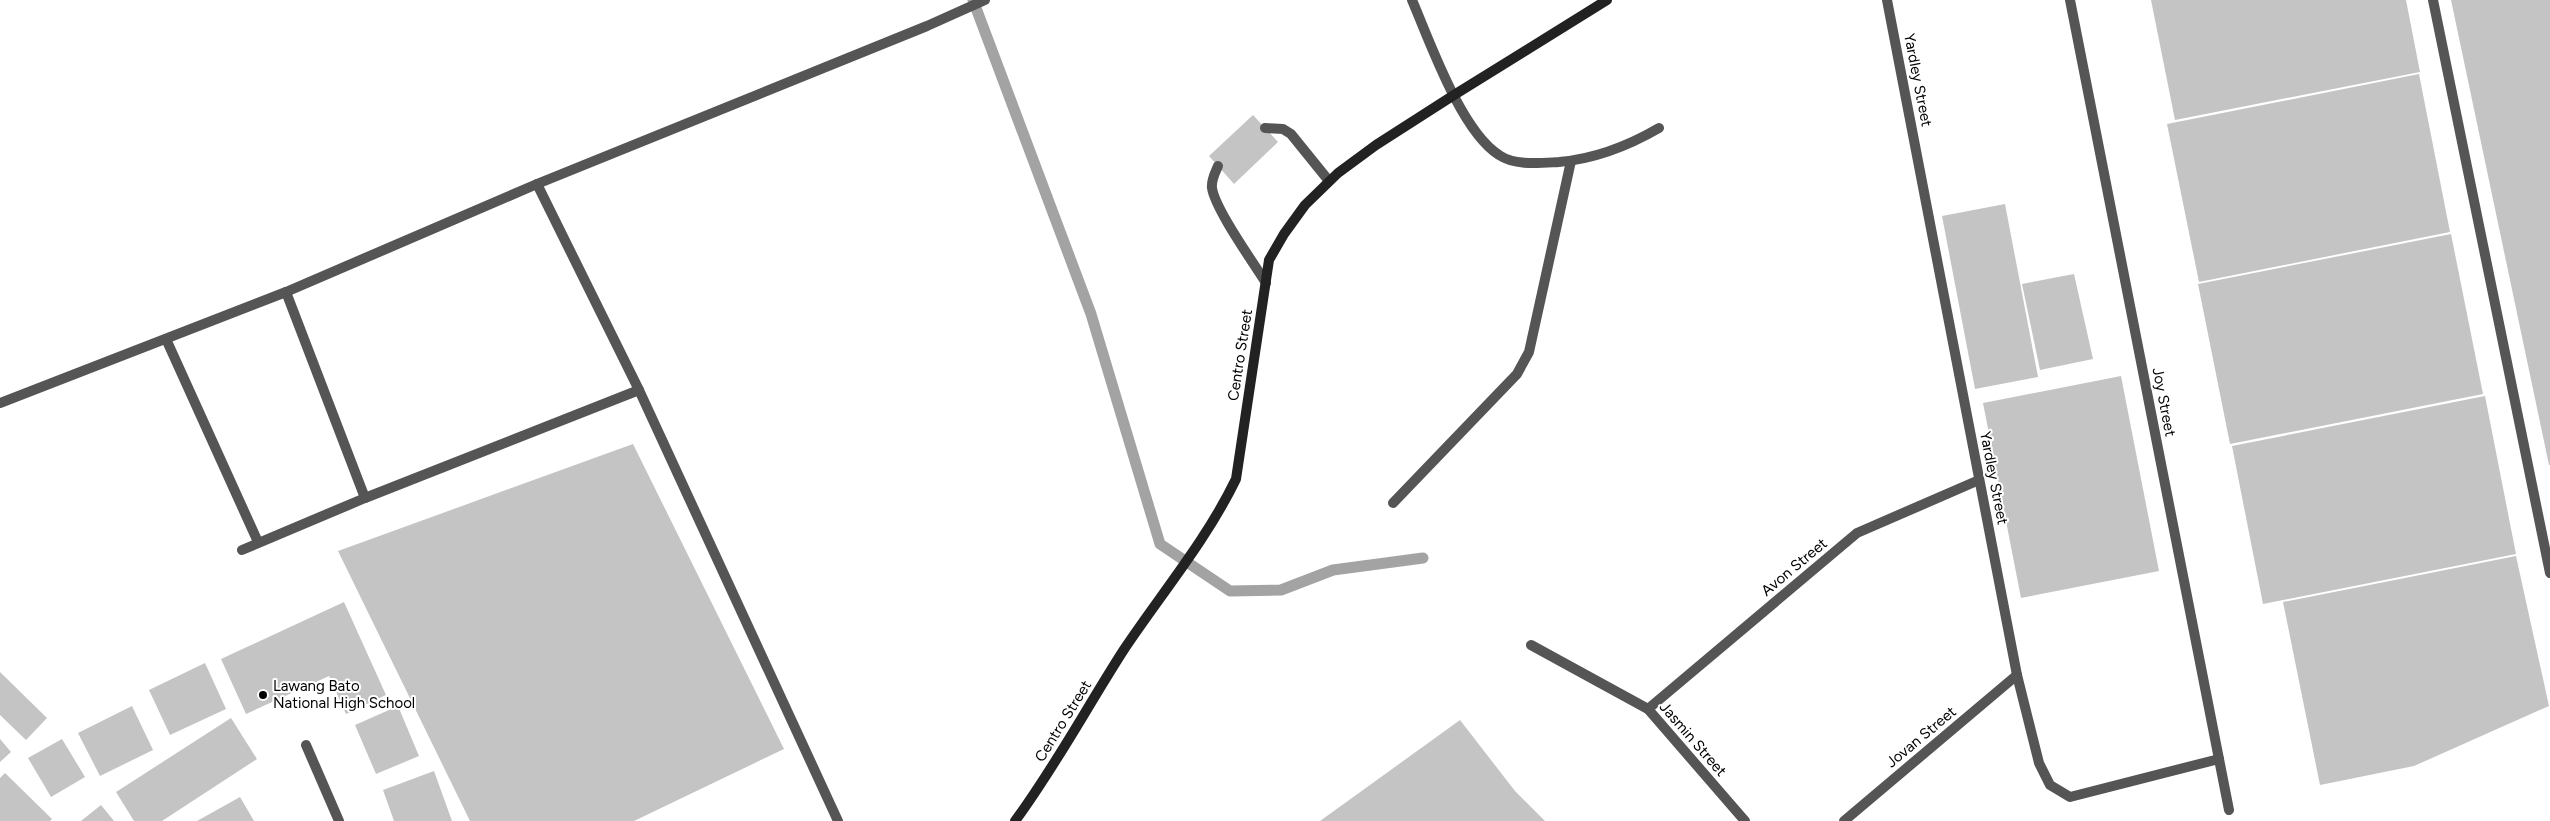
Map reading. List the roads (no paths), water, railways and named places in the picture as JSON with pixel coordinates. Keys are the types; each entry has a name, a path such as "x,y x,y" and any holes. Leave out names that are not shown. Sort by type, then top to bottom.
{"main road":[{"name":"Centro Street","path":"1015,821 1036,792 1124,651 1220,512 1236,479 1269,260 1284,234 1305,205 1330,181 1376,145 1608,0"}],"street":[{"path":"0,403 286,292 537,184 927,26 985,0"},
{"path":"1412,0 1454,95 1471,126 1499,156 1529,164 1571,161 1630,145 1659,128"},
{"name":"Yardley Street","path":"1887,0 2017,675 2039,763 2050,785 2070,796 2219,758"},
{"name":"Joy Street","path":"2070,0 2229,810"},
{"path":"2433,0 2550,573"},
{"path":"1265,128 1283,129 1291,134 1330,181"},
{"path":"1393,503 1487,408 1517,374 1528,352 1571,161"},
{"path":"1218,166 1213,177 1212,188 1217,203 1266,283"},
{"path":"537,184 639,390 838,821"},
{"path":"286,292 364,498"},
{"path":"166,340 258,542"},
{"path":"242,550 364,498 639,390"},
{"name":"Avon Street","path":"1648,709 1856,533 1980,480"},
{"name":"Jasmin Street","path":"1531,646 1648,709 1745,821"},
{"name":"Jovan Street","path":"1844,821 2017,675"},
{"path":"306,745 339,821"}],"waterway":[{"path":"973,0 1091,314 1160,544 1230,591 1281,590 1333,570 1423,558"}],"place":[{"name":"Lawang Bato National High School","path":"263,695"}]}
